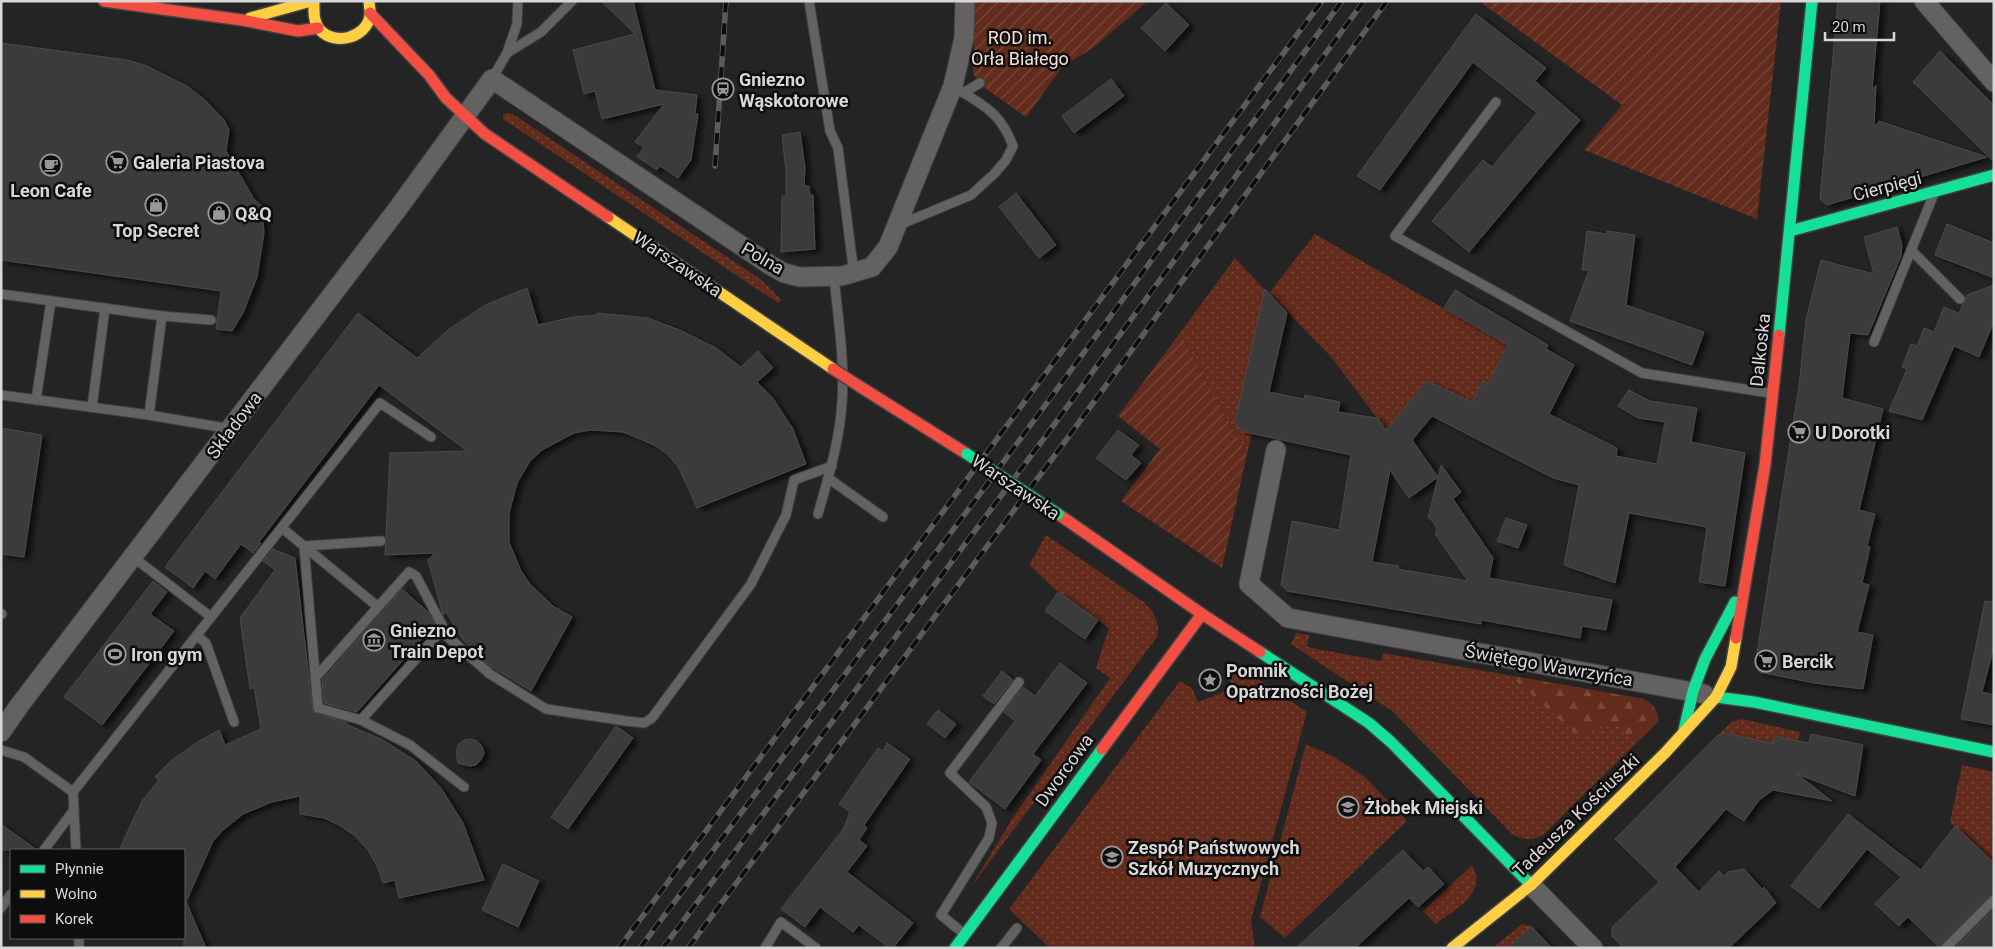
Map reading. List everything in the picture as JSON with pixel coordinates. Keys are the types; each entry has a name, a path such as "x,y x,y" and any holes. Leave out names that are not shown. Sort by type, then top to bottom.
{"street":[{"path":"104,1 242,20 298,31 318,28"},
{"path":"272,13 276,1"},
{"path":"242,20 312,1 314,20 318,28 329,37 343,40 361,37 370,13 368,1"},
{"name":"Polna","path":"492,79 770,266 784,273 800,277 854,274 872,267 880,260 888,247 958,89 964,38 965,1"},
{"name":"Dalkoska","path":"1716,697 1731,667 1765,466 1812,1"},
{"path":"1924,1 1994,82"},
{"name":"Warszawska","path":"370,13 464,116 485,134 833,369 1058,514 1202,614 1369,723 1391,742 1592,948"},
{"name":"Warszawska","path":"389,49 414,60"},
{"path":"464,116 492,79"},
{"name":"Składowa","path":"1,732 399,207 464,116"},
{"name":"Cierpięgi","path":"1790,231 1994,175"},
{"name":"Świętego Wawrzyńca","path":"1276,450 1249,584 1288,618 1693,691 1716,697 1754,702 1994,752"},
{"path":"1683,733 1693,691 1705,659 1746,582"},
{"name":"Dworcowa","path":"955,948 1202,614"},
{"name":"Tadeusza Kościuszki","path":"1452,948 1531,885 1683,733 1716,697"}],"lane":[{"path":"492,79 507,53 517,24 518,1"},
{"path":"507,53 541,32 572,1"},
{"path":"809,1 830,131 838,148 854,274"},
{"path":"958,89 980,83"},
{"path":"897,226 970,195 994,174 1006,160 1014,146 1007,128 997,116 958,89"},
{"path":"1496,102 1395,236 1642,373 1772,394"},
{"path":"1874,342 1935,191"},
{"path":"1911,250 1960,299"},
{"path":"818,514 832,466 842,402 841,345 834,276"},
{"path":"1,294 162,316 211,320"},
{"path":"36,400 51,301"},
{"path":"92,407 105,308"},
{"path":"149,415 162,316"},
{"path":"1,395 149,415 231,429"},
{"path":"76,849 73,792 380,403 431,437"},
{"path":"441,631 490,674 546,709 578,716 644,723 652,718 751,584 786,515 794,480 832,466"},
{"path":"828,478 883,517"},
{"path":"282,528 378,606"},
{"path":"304,546 381,541"},
{"path":"304,546 318,708 361,720 410,745 464,787"},
{"path":"133,557 212,617"},
{"path":"316,678 409,572 416,576 443,628 361,720"},
{"path":"196,636 206,643 234,722"},
{"path":"965,934 941,915 989,838 992,823 986,807 950,773 1019,682"},
{"path":"1,750 24,757 73,792"},
{"path":"45,849 74,810"},
{"path":"1,908 10,895"},
{"path":"1949,948 1947,947 1994,900"},
{"path":"765,948 781,922 816,948"},
{"path":"1001,948 1017,928"}],"green space":[{"name":"ROD im. Orła Białego","path":"975,1 1148,1 1093,48 1063,66 1026,117 985,88 973,74"},
{"path":"1485,1 1781,1 1757,219 1584,150 1622,105 1483,4"},
{"path":"507,113 513,114 763,281 781,300 778,303 503,119 503,115"},
{"path":"1315,234 1507,345 1489,384 1483,381 1472,402 1427,381 1386,430 1332,358 1269,293"},
{"path":"1235,258 1265,290 1252,433 1247,454 1180,333"},
{"path":"1180,333 1247,454 1222,568 1121,501 1160,449 1118,416"},
{"path":"1046,535 1145,603 1156,618 1158,627 1157,637 971,887 1012,819 1110,678 1096,668 1109,628 1058,592 1029,565"},
{"path":"1296,633 1309,635 1307,647 1381,661 1383,653 1644,699 1654,709 1658,722 1543,835 1531,839 1521,838 1513,835 1392,711 1291,644"},
{"path":"1237,665 1307,712 1251,920 1255,948 1050,948 1009,909 1180,681 1192,688 1198,702 1232,689 1229,678"},
{"path":"1511,676 1644,699 1657,711 1658,717 1652,728 1635,744 1617,724 1577,735"},
{"path":"1741,719 1800,732 1798,740 1775,736 1774,744 1725,733 1717,736 1732,722"},
{"path":"1306,744 1334,757 1365,777 1407,821 1285,938 1260,917"},
{"path":"1962,765 1994,772 1994,863 1950,822"},
{"path":"1472,865 1476,875 1476,884 1473,892 1460,906 1436,924 1423,911"},
{"path":"1522,924 1531,926 1508,948 1493,948"}],"building":[{"path":"601,1 633,1 655,90 697,95 695,114 698,114 691,160 678,178 660,166 657,170 637,157 644,147 635,142 664,104 602,119 595,91 584,94 573,50 635,34"},
{"path":"1838,1 1880,1 1872,90 1876,85 1874,127 1879,121 1987,157 1827,205 1820,199"},
{"path":"1166,3 1189,25 1165,51 1141,28"},
{"path":"1476,14 1546,68 1535,81 1580,120 1469,252 1432,221 1483,160 1492,167 1537,113 1473,62 1380,190 1357,176"},
{"name":"Galeria Piastova","path":"1,43 127,60 145,65 187,86 205,100 224,120 229,130 226,151 254,199 262,206 264,233 257,277 243,313 232,331 216,329 221,291 1,260"},
{"path":"1940,51 1994,105 1994,160 1913,82"},
{"path":"1111,79 1124,96 1074,133 1062,116"},
{"path":"800,132 805,168 804,186 809,186 810,195 813,195 815,249 781,252 782,196 786,196 786,172 782,135"},
{"path":"1016,193 1056,245 1039,258 999,207"},
{"path":"1947,224 1994,243 1994,278 1935,255"},
{"path":"1897,227 1902,245 1901,256 1868,335 1850,333 1842,398 1883,409 1859,510 1875,514 1867,546 1870,547 1862,583 1869,585 1857,632 1873,635 1863,689 1814,683 1759,672 1755,666 1799,386 1806,320 1821,260 1874,274 1864,237"},
{"path":"1587,231 1607,234 1607,231 1635,235 1626,305 1704,332 1692,365 1570,321 1589,270 1582,270"},
{"path":"1994,285 1994,321 1979,357 1954,346 1922,420 1889,411 1907,369 1902,367 1911,344 1917,346 1924,328 1934,332 1944,307 1959,313 1967,295"},
{"path":"527,288 538,325 573,317 598,315 597,313 648,318 682,331 716,348 741,367 758,351 773,368 757,382 772,397 793,429 806,464 697,508 679,468 668,455 656,446 623,432 591,430 574,433 542,450 530,461 517,483 509,513 509,542 521,571 530,584 553,606 572,617 531,691 490,666 463,640 446,612 443,615 428,560 435,553 385,555 390,453 467,451 379,385 259,542 261,543 253,553 241,544 215,579 205,571 193,588 165,567 358,313 417,358 448,330 485,305"},
{"path":"1265,289 1287,313 1269,392 1304,399 1305,395 1340,402 1338,412 1377,418 1386,430 1427,381 1472,402 1483,381 1489,384 1508,345 1444,308 1455,290 1548,345 1546,349 1574,365 1549,414 1617,448 1616,456 1657,464 1665,422 1638,418 1618,406 1629,390 1650,401 1697,408 1691,442 1745,453 1725,586 1699,582 1707,527 1629,513 1615,583 1564,565 1579,485 1553,478 1432,416 1412,440 1438,477 1409,498 1390,470 1372,562 1399,566 1398,569 1468,581 1435,534 1437,528 1428,518 1441,465 1461,492 1453,499 1493,558 1489,578 1612,600 1606,630 1582,626 1580,638 1481,620 1481,624 1287,591 1281,585 1292,521 1339,530 1351,455 1241,431 1235,421"},
{"path":"1,428 42,435 24,557 1,554"},
{"path":"1118,430 1139,445 1131,455 1141,463 1126,480 1096,458"},
{"path":"1506,518 1527,525 1518,548 1497,541"},
{"path":"273,549 295,558 313,712 347,723 381,739 416,761 441,788 463,823 484,880 399,898 395,880 383,883 377,866 368,850 354,835 324,818 300,814 300,796 272,802 243,814 213,841 186,902 206,948 184,948 185,849 119,849 142,801 159,780 155,777 172,760 219,730 225,745 261,729 254,687 250,689 240,618 275,570 263,561"},
{"path":"153,581 167,592 150,614 174,631 102,725 64,697"},
{"path":"402,589 428,612 435,624 357,712 324,703 322,680"},
{"path":"1058,592 1098,620 1085,639 1045,611"},
{"path":"1985,601 1994,602 1994,646 1982,692 1994,695 1994,725 1961,719"},
{"path":"1060,663 1087,683 1033,754 1041,760 1005,809 969,782 1015,721 1004,712 1023,687 1035,696"},
{"path":"1002,671 1013,680 994,704 983,696"},
{"path":"938,710 956,724 945,738 927,724"},
{"path":"616,726 633,738 568,829 551,817"},
{"path":"1725,733 1774,744 1775,736 1809,743 1811,734 1863,745 1855,796 1797,774 1832,801 1773,790 1759,800 1744,821 1726,809 1675,867 1699,892 1719,871 1724,876 1728,872 1744,869 1762,889 1764,887 1776,903 1729,948 1623,948 1612,936 1612,927 1659,882 1615,839 1717,736"},
{"path":"471,739 477,741 482,746 484,753 481,760 476,765 469,766 458,763 456,752 458,745 464,740"},
{"path":"887,743 910,759 864,825 867,828 859,840 867,846 847,872 913,923 893,948 889,948 859,925 853,932 820,907 805,927 781,909 844,828 850,812 839,804 878,748 883,751"},
{"path":"1848,814 1921,870 1955,826 1994,863 1994,894 1940,948 1908,917 1899,926 1875,904 1901,877 1867,849 1819,908 1791,886"},
{"path":"1,824 36,849 10,849 1,850"},
{"path":"1403,850 1423,871 1428,867 1444,884 1418,907 1409,898 1355,948 1296,948"},
{"path":"503,864 539,881 518,927 482,910"},
{"path":"1994,909 1994,948 1955,948"},
{"path":"1531,926 1552,948 1508,948"}],"railway":[{"path":"715,166 726,1"},
{"path":"619,948 1322,1"},
{"path":"640,948 985,487 1342,1"},
{"path":"663,948 1045,437 1364,1"},
{"path":"688,948 1058,451 1387,1"}],"traffic: fast":[{"path":"1779,335 1812,1"},
{"path":"1790,231 1994,175"},
{"path":"967,454 1058,514"},
{"path":"1684,730 1693,691 1705,659 1735,602"},
{"path":"1260,652 1369,723 1391,742 1531,885"},
{"path":"1716,697 1754,702 1994,752"},
{"path":"955,948 1102,749"}],"traffic: slow":[{"path":"250,18 311,1"},
{"path":"314,1 315,20 318,27 326,35 334,38 349,37 363,30 370,14 369,1"},
{"path":"608,217 833,369"},
{"path":"1452,948 1531,885 1665,753 1716,697 1731,667 1736,638"}],"traffic: jam":[{"path":"104,1 242,20 298,31 318,28"},
{"path":"370,13 429,75 446,98 485,134 608,217"},
{"path":"1736,638 1765,465 1779,335"},
{"path":"833,369 859,386"},
{"path":"859,386 967,454"},
{"path":"1058,514 1260,652"},
{"path":"1102,749 1202,614"}],"place":[{"name":"Gniezno Wąskotorowe","path":"723,89"},
{"name":"Galeria Piastova","path":"117,162"},
{"name":"Leon Cafe","path":"51,165"},
{"name":"Top Secret","path":"156,205"},
{"name":"Q&Q","path":"219,213"},
{"name":"U Dorotki","path":"1799,432"},
{"name":"Gniezno Train Depot","path":"374,640"},
{"name":"Iron gym","path":"115,654"},
{"name":"Bercik","path":"1766,661"},
{"name":"Pomnik Opatrzności Bożej","path":"1210,680"},
{"name":"Żłobek Miejski","path":"1348,807"},
{"name":"Zespół Państwowych Szkół Muzycznych","path":"1112,857"}]}
